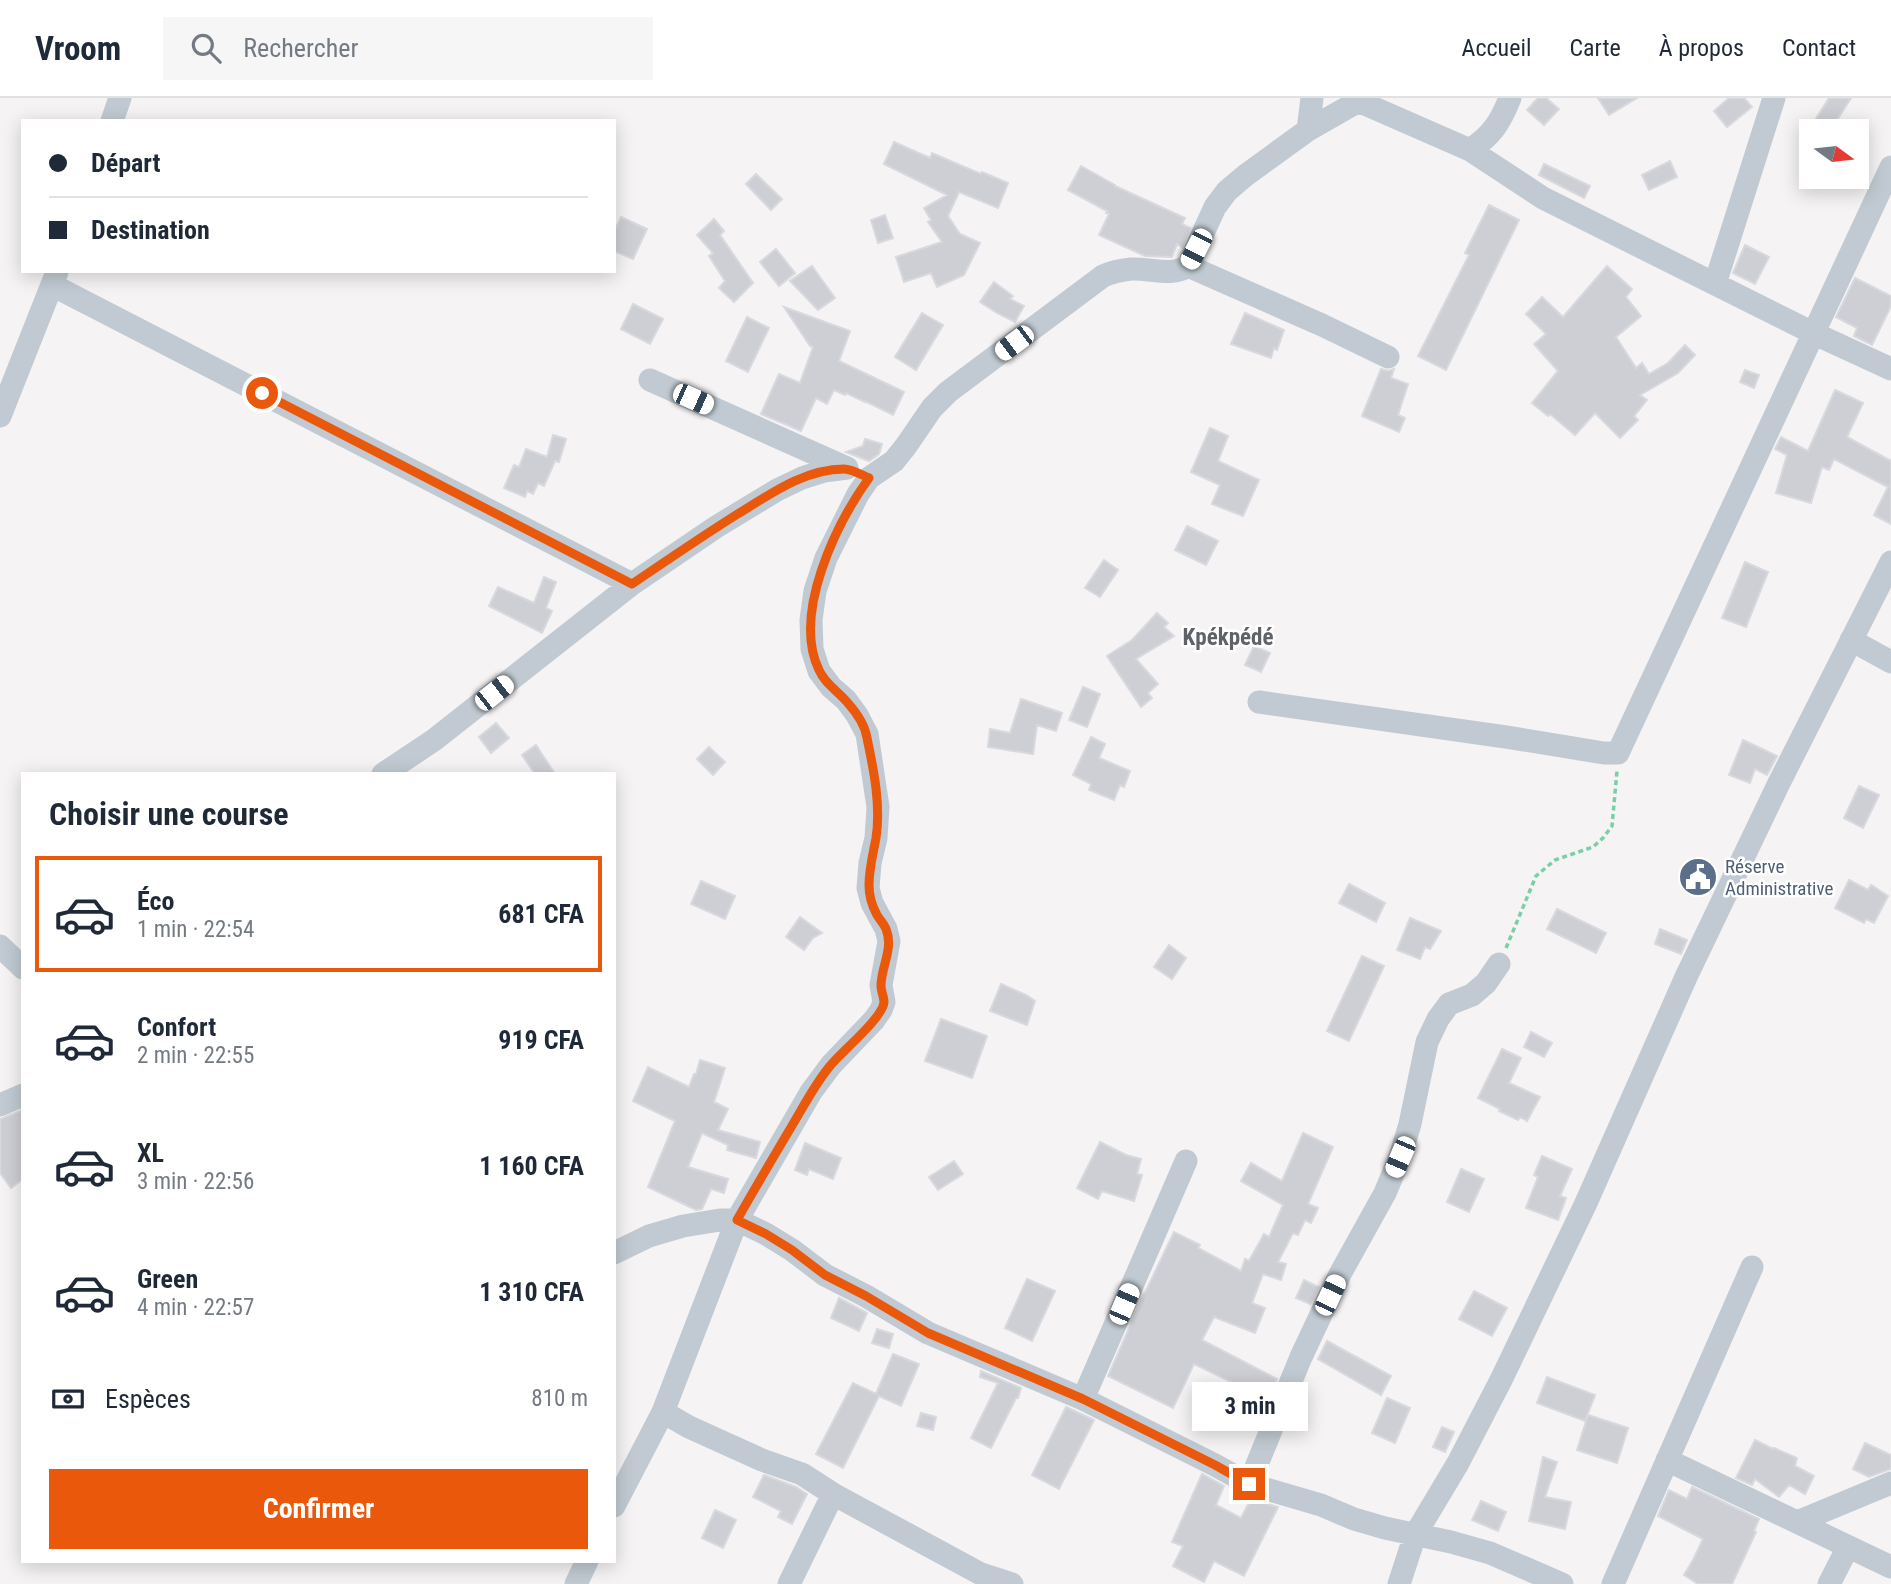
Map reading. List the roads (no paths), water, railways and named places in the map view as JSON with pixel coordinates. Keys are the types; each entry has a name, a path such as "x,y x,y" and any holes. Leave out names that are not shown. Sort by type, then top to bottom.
{"street":[{"path":"113,119 120,98"},
{"path":"1308,130 1312,98"},
{"path":"1470,150 1487,138 1501,119 1510,98"},
{"path":"1715,284 1774,98"},
{"path":"616,1502 663,1412 737,1220 811,1092 831,1065 874,1020 884,1002 881,985 889,941 868,888 878,807 867,734 858,715 819,671 812,649 811,620 815,591 826,558 858,494 869,478 894,461 932,408 948,393 1103,276 1133,269 1172,272 1188,266 1215,206 1227,191 1308,130 1359,99 1470,150 1544,198 1813,333 1891,369"},
{"path":"1259,702 1618,753 1891,167"},
{"path":"1188,266 1388,357"},
{"path":"0,415 55,278 632,584"},
{"path":"650,380 869,478"},
{"path":"386,772 434,740 632,584 716,527 802,478 847,468"},
{"path":"1399,1584 1415,1535 1458,1463 1502,1380 1586,1203 1686,977 1773,795 1891,562"},
{"path":"1851,640 1891,662"},
{"path":"0,946 21,966"},
{"path":"1249,1484 1301,1357 1340,1274 1385,1193 1400,1157 1410,1124 1427,1042 1438,1018 1449,1004 1472,995 1486,983 1499,964"},
{"path":"0,1105 21,1095"},
{"path":"1083,1399 1186,1161"},
{"path":"616,1252 649,1236 683,1226 737,1220 766,1234 825,1275 928,1333 1083,1399 1249,1484 1321,1504 1364,1522 1490,1553 1559,1583"},
{"path":"1613,1584 1752,1267"},
{"path":"663,1412 689,1427 762,1460 802,1474 979,1579 1012,1584"},
{"path":"1667,1460 1891,1567"},
{"path":"1797,1522 1891,1483"},
{"path":"789,1584 833,1494"},
{"path":"1829,1584 1848,1546"},
{"path":"576,1584 586,1563"}],"place":[{"name":"Réserve Administrative","path":"1698,877"}],"district":[{"name":"Kpékpédé","path":"1228,637"}]}
